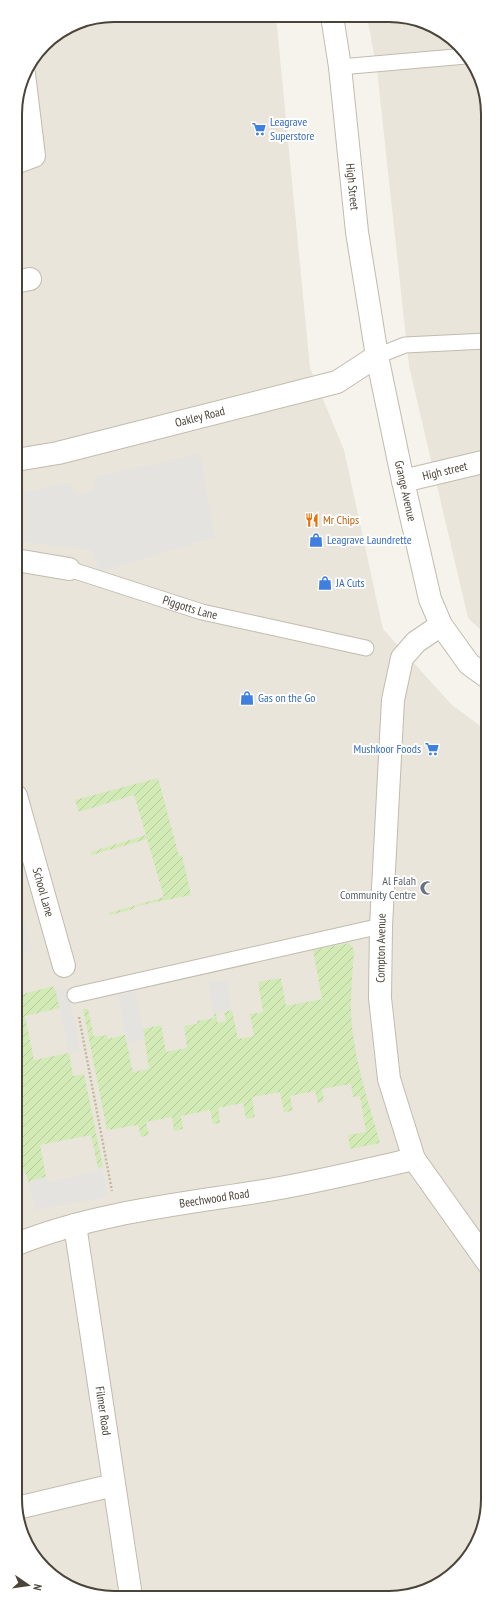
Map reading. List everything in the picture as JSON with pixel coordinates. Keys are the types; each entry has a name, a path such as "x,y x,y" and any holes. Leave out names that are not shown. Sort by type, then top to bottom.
{"street":[{"name":"High Street","path":"333,22 340,67 357,232 377,356"},
{"path":"22,160 34,156 26,88"},
{"name":"Oakley Road","path":"22,459 58,453 337,382 377,356"},
{"name":"Grange Avenue","path":"377,356 403,481 430,599 441,625 469,664 481,673"},
{"name":"High street","path":"403,481 481,462"},
{"name":"Piggotts Lane","path":"22,561 69,569"},
{"name":"Compton Avenue","path":"441,625 416,642 402,658 394,693 381,926 380,998 389,1079 414,1159 481,1253"},
{"name":"School Lane","path":"22,819 64,966"},
{"name":"Beechwood Road","path":"22,1242 43,1234 117,1215 272,1189 414,1159"},
{"name":"Filmer Road","path":"75,1225 130,1591"},
{"path":"23,1507 114,1485"}],"lane":[{"path":"340,67 461,56"},
{"path":"377,356 405,345 481,341"},
{"name":"Piggotts Lane","path":"69,569 202,612 366,648"},
{"path":"75,995 381,926"}],"path":[{"path":"75,995 117,1215"}],"shaded area":[{"path":"114,22 277,22 310,368 344,450 383,629 452,705 481,727 481,1505 478,1523 469,1545 458,1560 445,1572 430,1582 395,1591 108,1591 84,1586 63,1576 41,1555 34,1545 25,1523 22,1499 22,108 25,90 37,63 53,45 68,34 90,25"},
{"path":"368,22 401,23 419,27 435,34 458,53 472,73 479,96 481,114 481,630 468,618 409,366 377,70"},
{"path":"200,454 215,537 100,572 91,550 22,542 22,493 68,483 78,495 93,491 97,476"},
{"path":"22,913 32,950 22,953"},
{"path":"227,980 232,1010 214,1014 208,983"},
{"path":"68,988 80,1050 69,1053 56,991"},
{"path":"135,991 145,1038 127,1043 118,995"},
{"path":"102,1167 108,1197 35,1210 30,1181 46,1177 48,1182 99,1171 98,1168"}],"green space":[{"path":"158,778 179,856 182,855 191,895 137,906 133,909 109,915 109,913 164,897 147,839 92,855 91,852 146,835 134,795 79,812 75,800"},
{"path":"349,943 354,952 351,1004 355,1049 380,1143 350,1149 348,1135 366,1132 360,1096 353,1097 351,1084 322,1089 324,1101 318,1103 315,1091 290,1096 293,1111 284,1112 280,1092 252,1097 255,1117 246,1119 243,1103 218,1108 220,1123 213,1124 210,1110 181,1116 183,1129 174,1131 172,1117 146,1122 149,1135 141,1137 138,1125 107,1130 83,1009 88,1009 94,1037 107,1035 108,1039 125,1035 133,1072 149,1069 143,1029 161,1025 166,1052 187,1048 184,1026 197,1024 197,1021 214,1018 214,1014 216,1013 218,1023 226,1021 224,1012 232,1010 238,1039 254,1036 250,1014 263,1012 258,982 281,978 286,1006 322,999 313,950"},
{"path":"53,986 56,991 60,1008 25,1016 34,1060 69,1053 73,1076 84,1074 103,1167 98,1168 91,1135 40,1145 46,1177 30,1181 30,1185 22,1165 22,994"}],"place":[{"name":"Leagrave Superstore","path":"259,129"},
{"name":"Mr Chips","path":"312,520"},
{"name":"Leagrave Laundrette","path":"316,540"},
{"name":"JA Cuts","path":"325,583"},
{"name":"Gas on the Go","path":"247,698"},
{"name":"Mushkoor Foods","path":"432,749"},
{"name":"Al Falah Community Centre","path":"427,888"}]}
